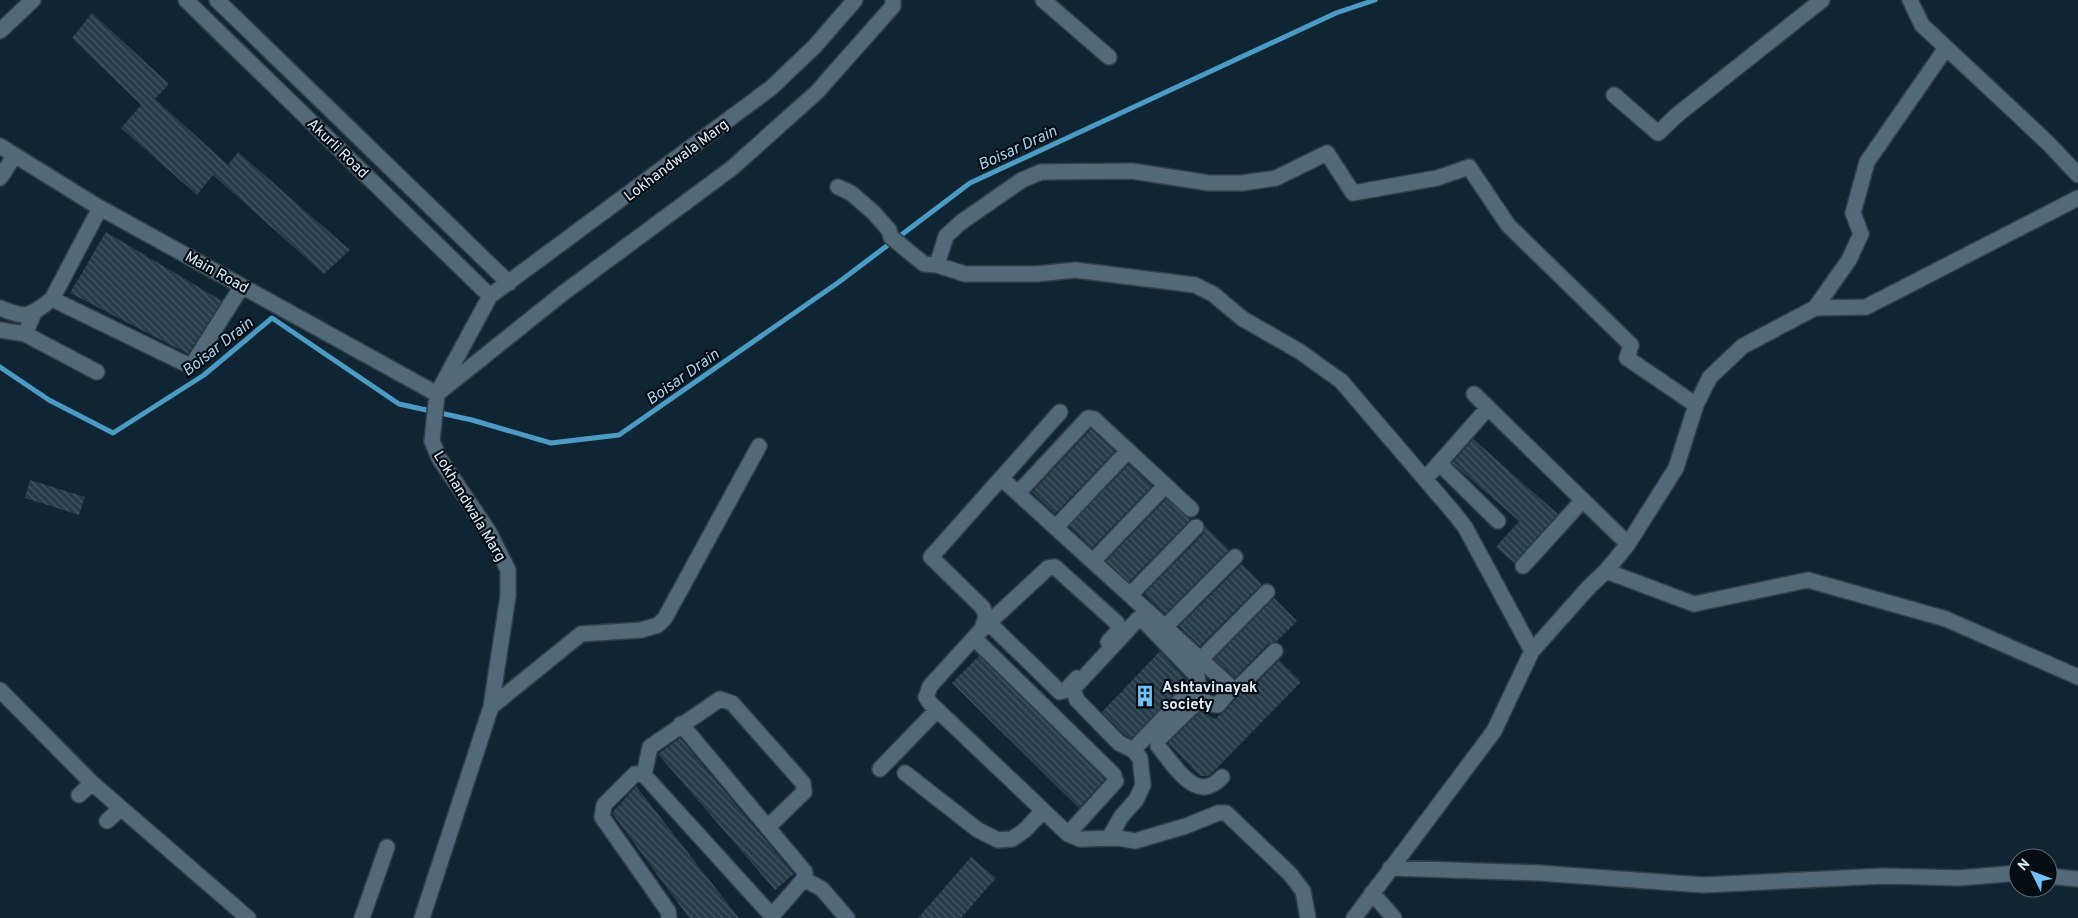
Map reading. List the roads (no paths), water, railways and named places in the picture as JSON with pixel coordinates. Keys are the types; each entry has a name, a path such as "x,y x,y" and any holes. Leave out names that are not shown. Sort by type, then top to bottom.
{"street":[{"path":"0,32 33,0"},
{"name":"Akurli Road","path":"186,0 490,296"},
{"name":"Akurli Road","path":"217,0 509,282"},
{"name":"Lokhandwala Marg","path":"422,918 491,707 508,596 508,570 489,532 439,458 432,441 432,423 436,397 490,296 771,88 815,46 855,0"},
{"path":"436,397 562,294 732,168 817,92 893,6 893,0"},
{"path":"1043,0 1109,57"},
{"path":"1614,95 1658,133 1822,0"},
{"path":"1910,0 1922,25 2049,144 2078,175"},
{"path":"1354,918 1494,731 1532,651 1589,587 1606,572 1628,544 1676,468 1696,405 1710,377 1744,346 1814,308 1849,260 1861,234 1853,212 1867,162 1946,48"},
{"name":"Main Road","path":"0,146 100,208 242,286 436,397"},
{"path":"930,265 946,236 960,223 1022,180 1041,172 1132,171 1209,183 1242,183 1276,178 1327,153 1353,193 1437,178 1469,167 1508,225 1630,345 1628,358 1696,405"},
{"path":"0,178 16,155"},
{"path":"838,187 851,193 873,212 889,230 891,238 930,265 964,274 1037,274 1075,270 1196,285 1213,294 1243,319 1300,351 1341,381 1426,478 1465,527 1532,651"},
{"path":"1814,308 1866,307 2078,198"},
{"path":"0,308 20,316 34,312 52,299 100,208"},
{"path":"52,299 188,365 194,362 242,286"},
{"path":"25,334 34,312"},
{"path":"0,330 25,334 97,372"},
{"path":"1474,394 1628,544"},
{"path":"1426,478 1488,408"},
{"path":"981,630 986,616 983,608 931,556 1060,412"},
{"path":"1018,494 1088,418 1094,419 1191,510"},
{"path":"491,707 581,634 641,630 658,625 665,618 759,446"},
{"path":"1056,528 1128,451"},
{"path":"1439,464 1498,522"},
{"path":"1001,478 1232,688"},
{"path":"1093,561 1166,486"},
{"path":"1454,513 1470,494"},
{"path":"1523,566 1582,500"},
{"path":"1130,595 1196,527"},
{"path":"1165,627 1235,557"},
{"path":"981,630 1060,692 1066,690 1119,630 1117,623 1056,567 1048,568 981,630 930,686 926,697 937,710 1043,811 1068,834 1080,839 1109,838 1135,841 1186,826 1218,813 1226,813 1290,874 1303,891 1308,918"},
{"path":"1606,572 1694,604 1808,580 1946,619 2078,677"},
{"path":"1201,659 1267,592"},
{"path":"1109,838 1121,817 1136,800 1143,785 1142,765 1140,758 1133,750 1119,743 1077,700 1073,689 1138,619 1143,620 1197,676 1198,682 1133,750"},
{"path":"981,630 1115,778 1068,834"},
{"path":"1142,765 1158,746 1158,740 1200,699 1210,704 1218,705 1232,688 1239,687 1275,651"},
{"path":"0,690 92,783 248,918"},
{"path":"644,775 650,747 720,699 732,704 803,783 804,792 768,826"},
{"path":"880,769 937,710"},
{"path":"669,918 668,911 602,817 604,805 635,774 644,775 771,917 804,879 805,872 802,866 681,724"},
{"path":"1158,746 1192,785 1202,788 1213,787 1222,777"},
{"path":"905,772 978,830 998,840 1012,839 1025,830 1043,811"},
{"path":"79,795 92,783"},
{"path":"106,821 121,808"},
{"path":"362,918 387,847"},
{"path":"1390,868 1539,873 1703,886 1883,876 1959,878 2008,874"},
{"path":"2058,877 2078,879"},
{"path":"804,879 822,889 847,918"},
{"path":"1372,893 1394,918"}],"waterway":[{"name":"Boisar Drain","path":"0,367 49,400 113,433 204,375 272,318 399,404 472,420 551,443 619,435 839,282 970,183 1336,13 1375,0"}],"place":[{"name":"Ashtavinayak society","path":"1145,696"}]}
